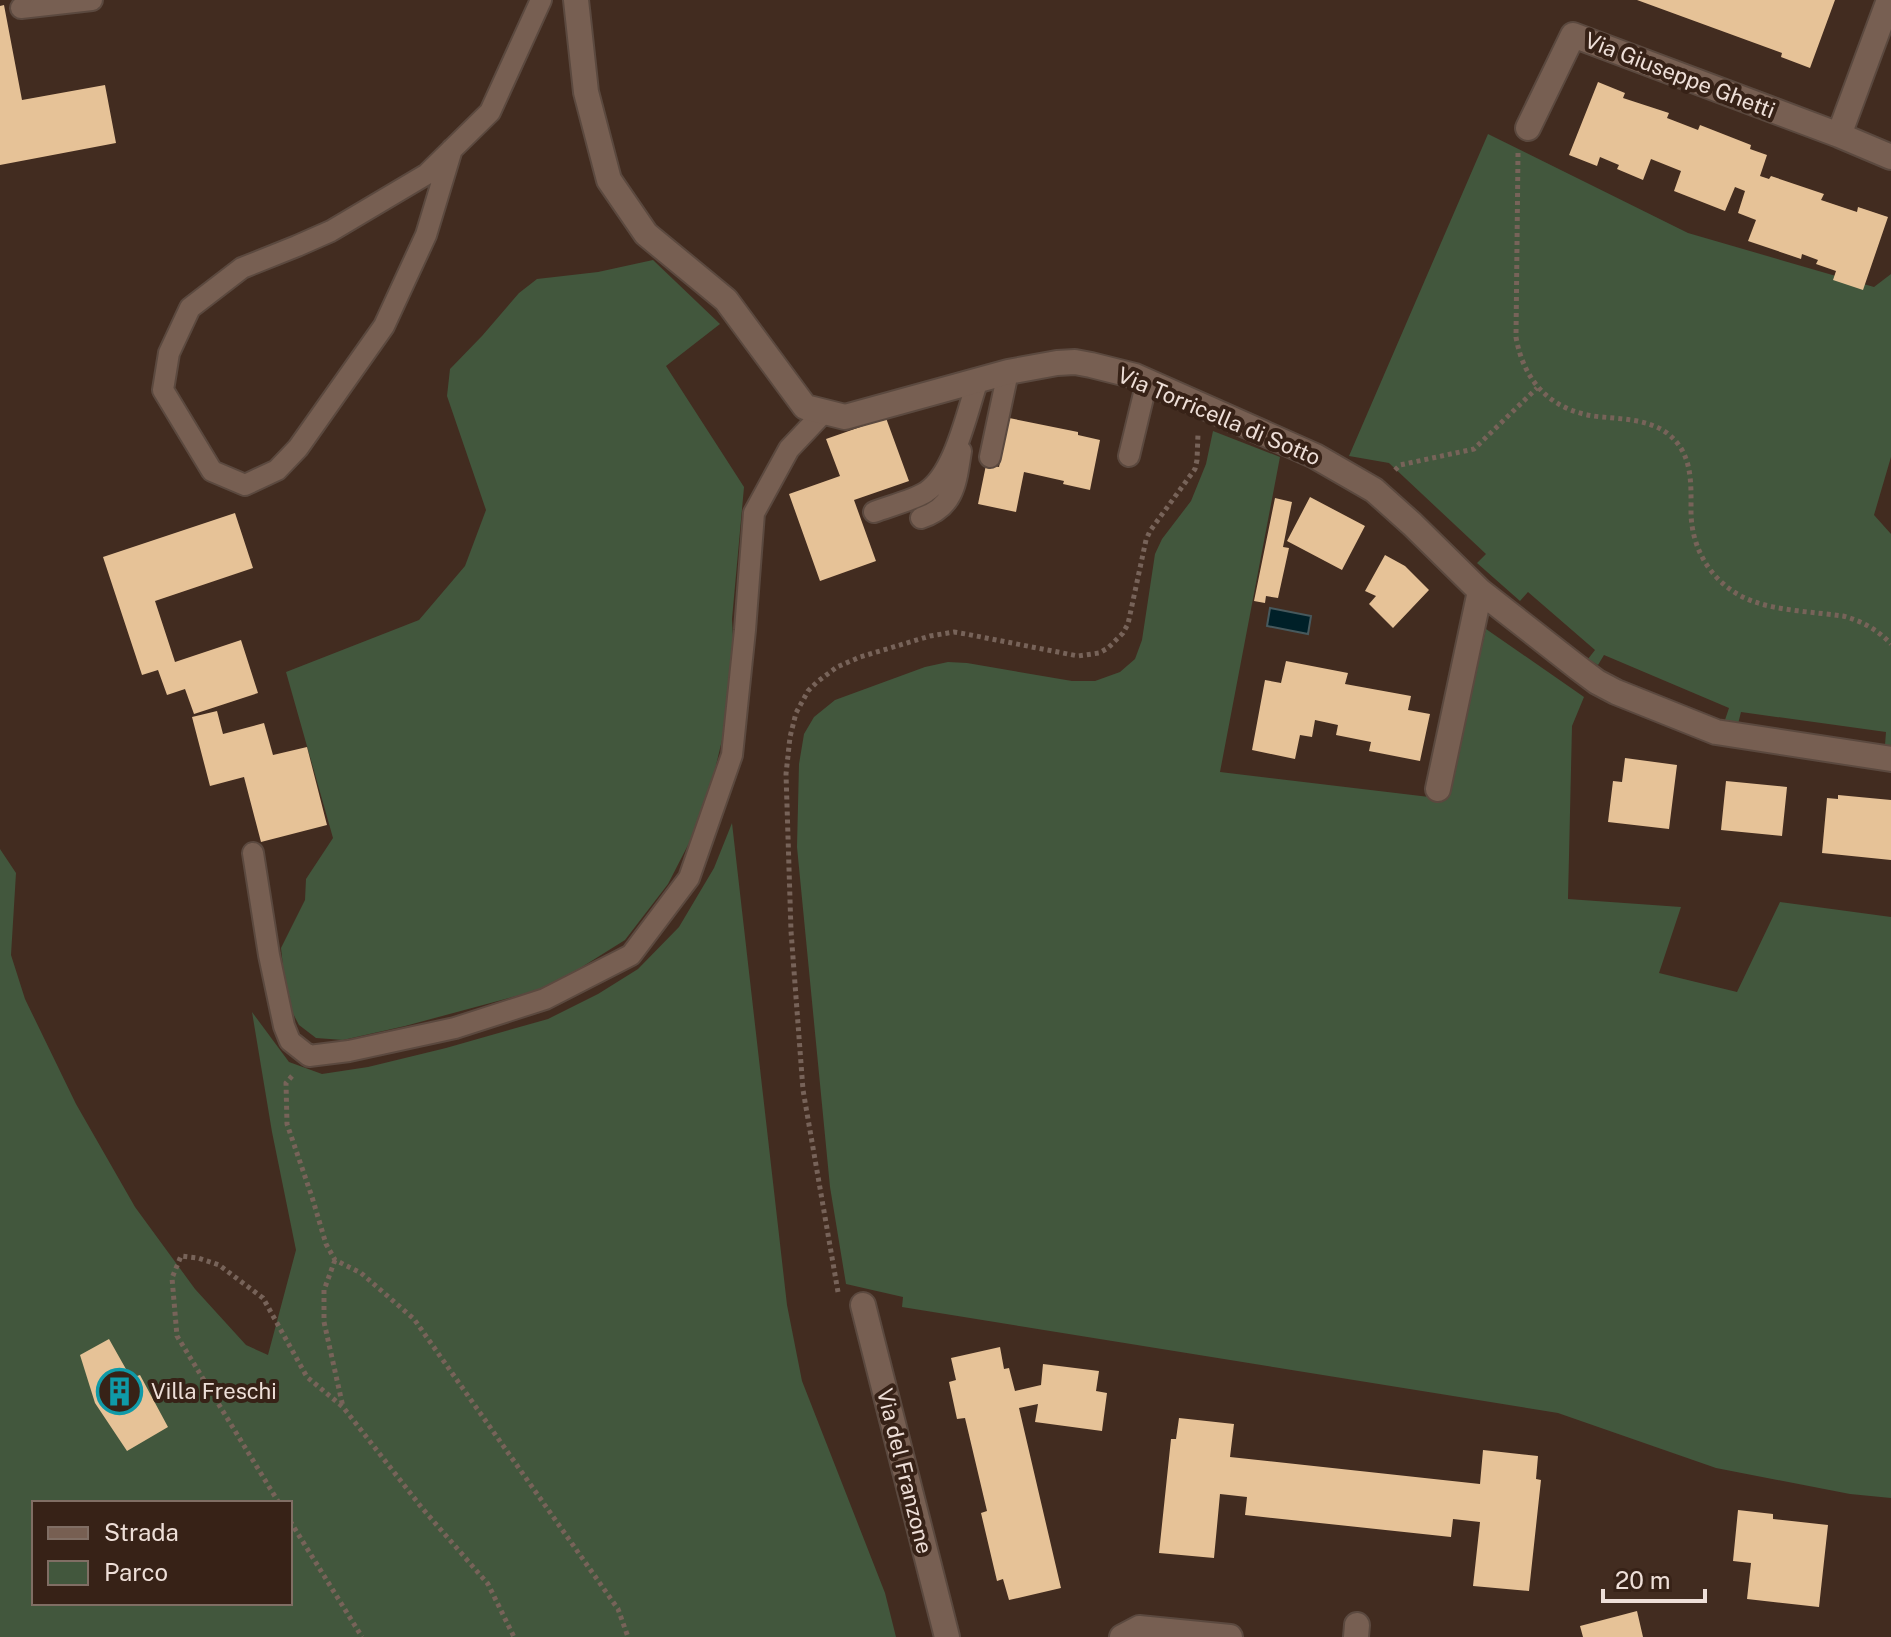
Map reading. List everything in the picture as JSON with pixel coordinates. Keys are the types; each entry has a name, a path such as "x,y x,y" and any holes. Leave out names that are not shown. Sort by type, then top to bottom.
{"street":[{"path":"576,0 586,92 609,180 646,234 726,300 805,407 825,411"},
{"path":"1839,135 1889,0"},
{"name":"Via Giuseppe Ghetti","path":"1528,128 1573,35 1891,157"},
{"name":"Via Torricella di Sotto","path":"825,411 845,417 1008,372 1075,362 1147,381 1315,456 1374,490 1480,591 1597,682 1616,692 1716,732 1891,759"},
{"path":"1438,789 1480,591"},
{"name":"Via del Franzone","path":"863,1305 947,1637"},
{"path":"1122,1637 1139,1628 1230,1637"}],"lane":[{"path":"21,8 92,0"},
{"path":"452,149 426,235 384,326 298,448 277,470 245,485 212,471 163,390 169,353 190,308 242,268 331,231 427,174 452,149 490,112 541,0"},
{"path":"990,457 1008,372"},
{"path":"874,512 927,492 939,478 955,453 978,380"},
{"path":"1129,456 1147,381"},
{"path":"253,853 284,1026 290,1041 309,1056 349,1051 455,1028 545,999 631,955 689,878 732,755 754,513 789,449 825,411"},
{"path":"921,518 936,513 946,504 956,483 966,419"}],"path":[{"path":"1528,128 1518,147 1515,323 1518,351 1529,377 1548,397 1572,410 1644,423 1656,427 1677,442 1689,465 1695,540 1707,566 1726,587 1764,605 1855,619 1891,644"},
{"path":"1374,490 1400,465 1474,449 1537,388"},
{"path":"837,1291 803,1090 795,979 786,774 796,713 808,691 837,667 930,636 954,632 1078,656 1099,653 1108,648 1128,624 1150,531 1191,476 1198,449"},
{"path":"309,1056 286,1083 287,1124 326,1244 335,1260 361,1273 414,1319 618,1609 628,1637"},
{"path":"278,1501 177,1336 172,1278 181,1256 219,1265 263,1298 307,1377 343,1407 422,1508 488,1584 514,1637"},
{"path":"335,1260 324,1290 324,1322 343,1407"},
{"path":"292,1524 362,1637"}],"green space":[{"path":"1488,134 1688,233 1874,287 1891,274 1891,457 1874,515 1891,534 1891,746 1885,745 1886,732 1741,712 1738,724 1725,720 1729,708 1604,655 1598,665 1588,659 1595,650 1528,592 1520,601 1477,563 1486,554 1389,463 1349,456"},
{"path":"653,260 720,324 666,366 744,487 732,619 734,659 722,740 705,812 668,884 625,940 550,987 343,1040 316,1038 299,1025 287,1002 281,948 305,900 306,879 333,838 286,672 419,620 465,566 486,510 447,396 450,369 519,293 537,279 598,272"},
{"path":"1213,431 1280,457 1220,772 1446,799 1486,629 1584,697 1572,726 1568,899 1681,907 1659,973 1737,992 1780,902 1891,917 1891,1498 1850,1494 1716,1468 1558,1413 902,1307 903,1297 846,1284 830,1187 797,847 799,764 804,734 814,717 835,700 925,667 948,662 1072,681 1095,681 1120,672 1135,659 1142,640 1155,554 1162,539 1191,501 1206,464"},
{"path":"732,823 787,1305 802,1381 885,1593 896,1637 0,1637 0,849 16,873 11,955 25,999 76,1104 135,1207 195,1289 246,1345 268,1355 296,1250 252,1012 289,1062 322,1074 368,1067 548,1019 598,994 638,969 679,927 714,868"}],"water":[{"path":"1270,608 1311,616 1308,634 1267,626"}],"building":[{"path":"1637,0 1835,0 1810,68 1781,57 1782,53"},
{"path":"4,5 22,100 105,85 116,143 0,165 0,6"},
{"path":"1598,82 1625,93 1623,98 1669,113 1667,118 1698,130 1700,125 1751,145 1750,149 1767,155 1760,176 1769,179 1771,176 1824,194 1821,200 1857,212 1858,207 1888,217 1863,290 1833,280 1836,271 1816,264 1818,260 1802,254 1801,259 1748,241 1756,220 1738,213 1745,191 1735,187 1725,211 1674,191 1681,171 1651,159 1643,180 1617,169 1619,165 1600,157 1597,166 1569,155"},
{"path":"886,418 909,481 854,500 876,561 820,581 789,494 840,476 826,439"},
{"path":"1009,418 1078,432 1078,435 1100,440 1090,490 1024,472 1016,512 978,504 986,465 999,467"},
{"path":"1310,497 1365,526 1342,570 1287,541"},
{"path":"1275,498 1292,502 1283,547 1289,548 1278,598 1266,596 1265,603 1254,601"},
{"path":"235,513 253,568 155,601 175,662 241,640 258,693 194,714 185,689 167,695 158,670 142,675 103,557"},
{"path":"1385,555 1405,566 1429,590 1393,628 1369,604 1376,596 1365,591"},
{"path":"1286,661 1348,673 1345,684 1411,696 1408,710 1430,714 1420,761 1369,751 1371,742 1336,735 1338,725 1315,720 1312,737 1300,735 1295,759 1252,750 1265,680 1281,683"},
{"path":"217,711 223,734 264,723 273,755 307,747 327,825 261,842 244,777 210,786 192,717"},
{"path":"1625,758 1677,765 1669,829 1608,822 1613,781 1622,782"},
{"path":"1726,781 1787,787 1782,836 1721,830"},
{"path":"1838,795 1891,800 1891,860 1822,853 1827,798 1838,799"},
{"name":"Villa Freschi","path":"109,1339 131,1378 140,1375 168,1427 127,1451 95,1403 80,1355"},
{"path":"1000,1347 1004,1369 1009,1368 1015,1391 1041,1385 1043,1364 1099,1371 1096,1391 1107,1393 1102,1431 1035,1422 1038,1404 1019,1408 1061,1588 1009,1600 1003,1579 997,1581 981,1513 987,1511 965,1418 957,1419 949,1382 956,1380 951,1358"},
{"path":"1179,1418 1234,1424 1230,1457 1480,1484 1483,1450 1538,1456 1536,1479 1541,1480 1529,1591 1473,1586 1480,1522 1453,1519 1451,1537 1245,1515 1247,1497 1220,1494 1214,1558 1159,1553 1171,1439 1176,1439"},
{"path":"1738,1510 1773,1514 1773,1519 1828,1525 1819,1607 1747,1599 1751,1563 1733,1561"},
{"path":"1637,1611 1643,1637 1583,1637 1580,1626"}],"place":[{"name":"Villa Freschi","path":"120,1391"}]}
